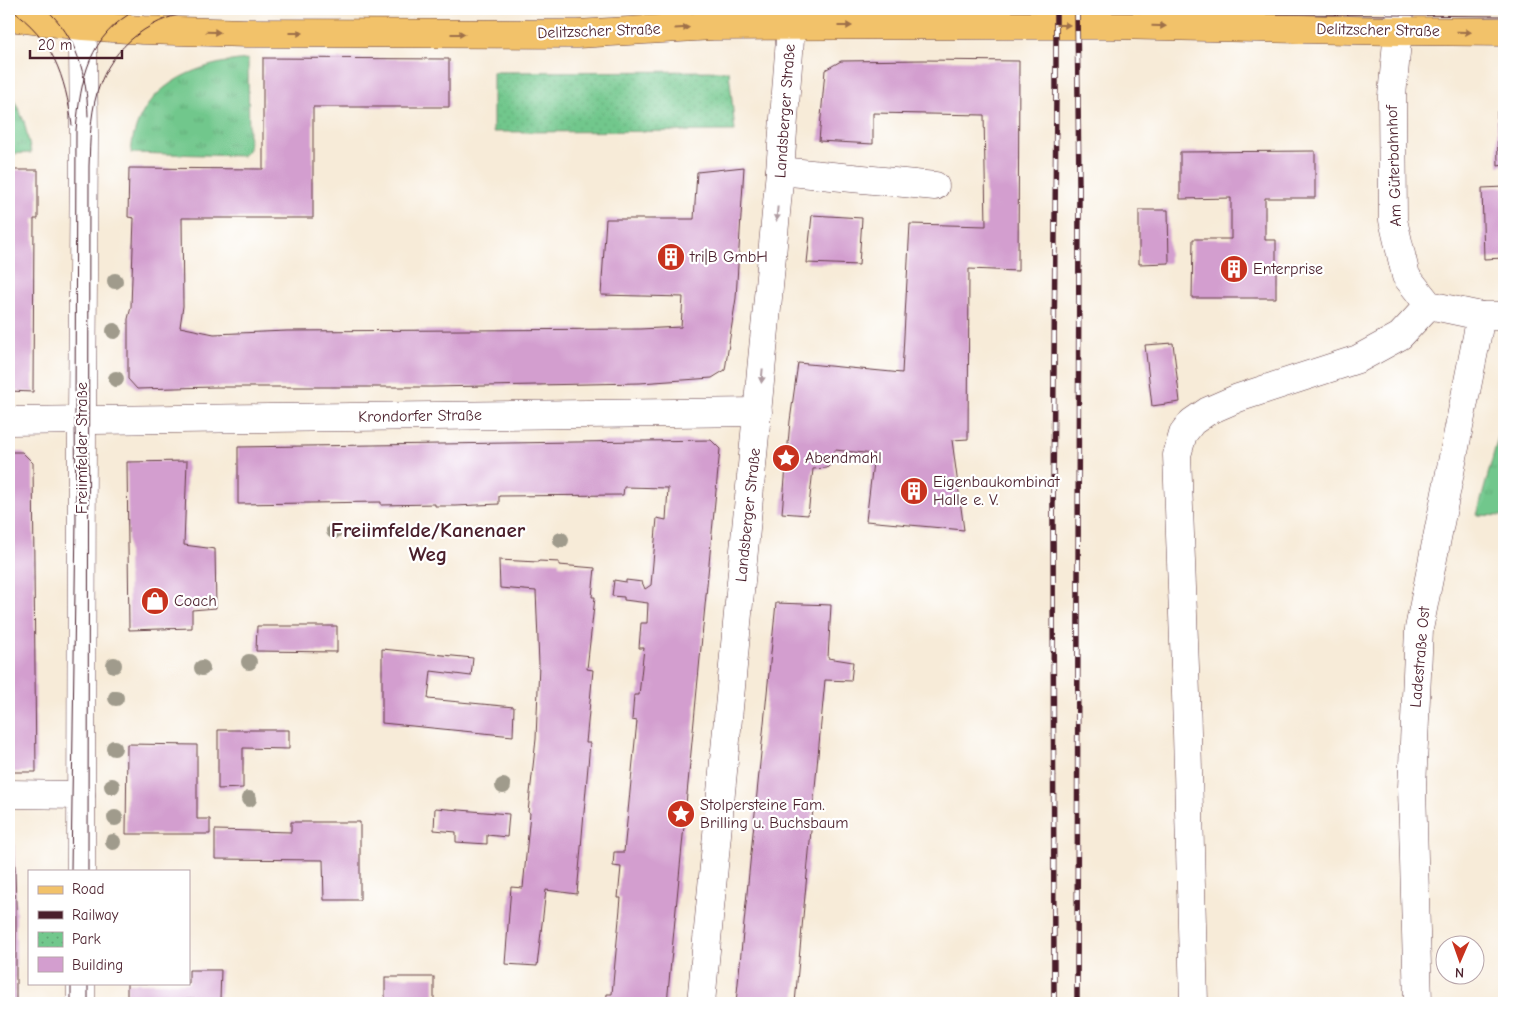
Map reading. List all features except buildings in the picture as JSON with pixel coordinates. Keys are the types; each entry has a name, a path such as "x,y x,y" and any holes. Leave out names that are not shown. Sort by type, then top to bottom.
{"main road":[{"name":"Delitzscher Straße","path":"9,17 82,17 143,30 247,34 577,34 713,26 1110,25 1399,20 1504,32"}],"street":[{"name":"Freiimfelder Straße","path":"81,870 84,137 82,17"},
{"name":"Am Güterbahnhof","path":"1399,20 1392,96 1393,220 1406,276 1429,305"},
{"name":"Landsberger Straße","path":"701,1003 758,412 791,26"},
{"path":"780,171 935,186"},
{"path":"1194,1003 1186,694 1177,455 1183,434 1192,422 1208,411 1238,398 1358,359 1400,336 1429,305 1493,316"},
{"name":"Ladestraße Ost","path":"1418,1003 1412,788 1419,629 1493,316"},
{"name":"Krondorfer Straße","path":"9,420 758,412"},
{"path":"9,794 81,794"},
{"path":"81,984 81,1003"}],"green space":[{"path":"248,59 249,149 243,156 131,153 133,136 141,116 151,101 164,88 178,78 212,65"},
{"path":"729,71 735,131 493,132 493,72"},
{"path":"9,89 24,121 31,153 9,154"},
{"path":"1504,415 1504,516 1477,515"}],"tram line":[{"path":"10,9 37,32 54,59 61,74 72,125"},
{"path":"46,9 57,20 73,44 85,86 88,116"},
{"path":"71,870 76,519 76,130 81,93 90,60 108,32 121,20 138,9"},
{"path":"88,870 89,166 92,120 97,93 104,75 124,46 151,25 167,18 203,9"},
{"path":"760,9 1504,16"},
{"path":"71,984 71,1003"},
{"path":"88,984 88,1003"}],"railway":[{"path":"1054,1003 1053,503 1056,9"},
{"path":"1077,9 1079,186 1077,1003"}],"place":[{"name":"tri|B GmbH","path":"671,257"},
{"name":"Enterprise","path":"1234,269"},
{"name":"Abendmahl","path":"786,458"},
{"name":"Eigenbaukombinat Halle e. V.","path":"914,491"},
{"name":"Coach","path":"155,601"},
{"name":"Stolpersteine Fam. Brilling u. Buchsbaum","path":"681,814"}],"district":[{"name":"Freiimfelde/Kanenaer Weg","path":"428,542"}]}
